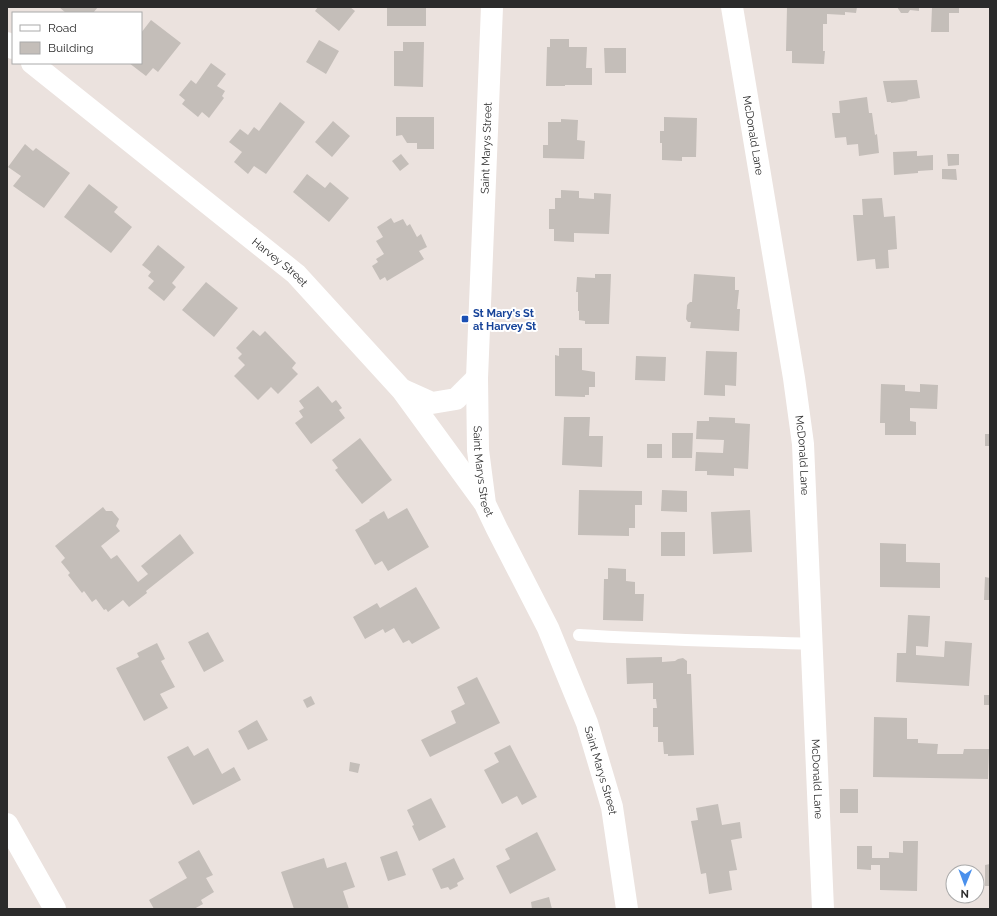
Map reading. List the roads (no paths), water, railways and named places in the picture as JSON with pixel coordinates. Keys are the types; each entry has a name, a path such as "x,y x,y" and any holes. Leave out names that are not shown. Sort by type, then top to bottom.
{"street":[{"name":"Saint Marys Street","path":"492,7 477,378 478,450 485,504 548,628 587,723 612,806 627,909"},
{"name":"McDonald Lane","path":"732,7 794,378 802,437 823,909"},
{"name":"Harvey Street","path":"33,64 296,274 402,390 485,504"},
{"path":"402,390 432,403 456,399 477,378"},
{"path":"7,824 55,909"}],"lane":[{"path":"579,636 812,644"}],"place":[{"name":"St Mary's St at Harvey St","path":"465,319"}]}
